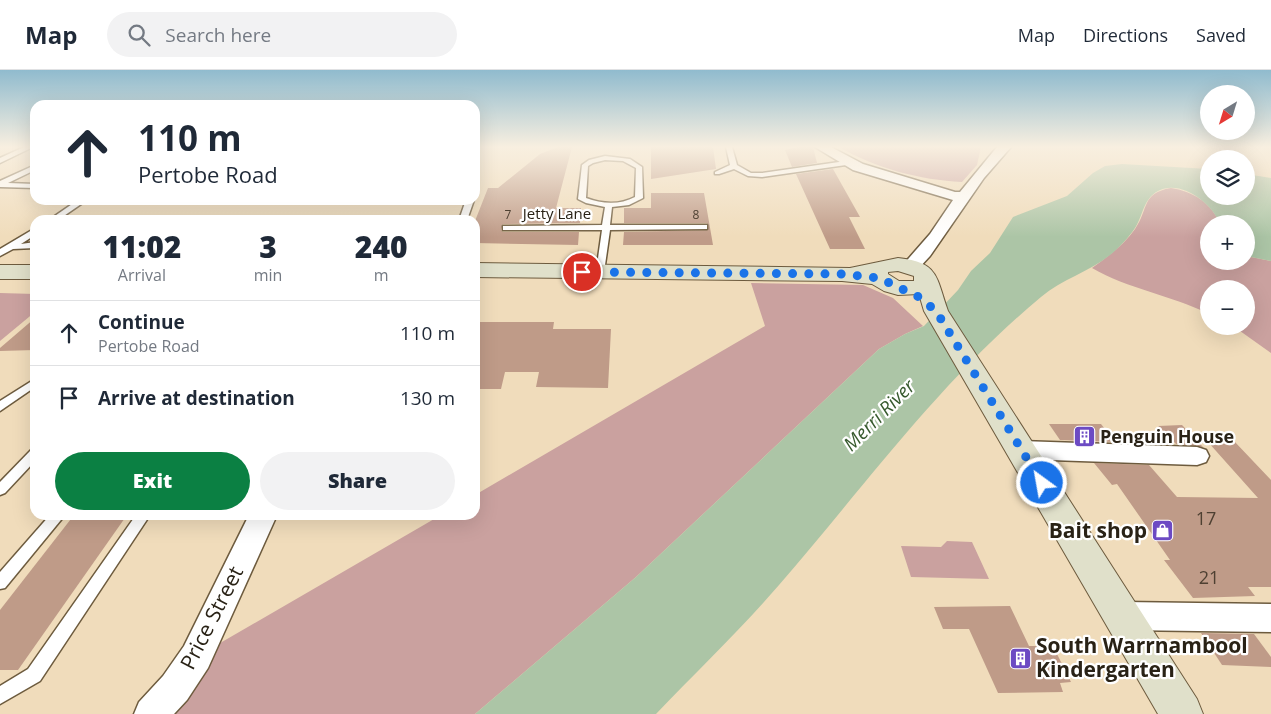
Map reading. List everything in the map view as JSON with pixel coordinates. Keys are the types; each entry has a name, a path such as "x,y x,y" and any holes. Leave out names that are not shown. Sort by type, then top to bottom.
{"street":[{"path":"891,177 954,196 966,196"},
{"path":"919,272 977,177"},
{"path":"480,270 854,274 884,278 919,287 924,285 919,272"},
{"path":"0,272 30,272"},
{"path":"919,272 936,311 1124,616 1182,714"},
{"path":"884,278 919,297 936,311"},
{"path":"1021,450 1197,456"},
{"name":"Price Street","path":"151,714 175,688 196,657 261,520"},
{"path":"1124,616 1271,618"}],"lane":[{"path":"0,185 15,177"},
{"path":"584,177 582,199 590,203 609,204 633,202 639,198 639,177"},
{"path":"0,185 30,186"},
{"path":"600,272 609,204"},
{"path":"60,215 76,205"},
{"name":"Jetty Lane","path":"506,228 704,226"},
{"path":"0,253 12,248 30,235"},
{"path":"12,248 30,246"},
{"path":"0,406 30,385"},
{"path":"0,490 30,458"},
{"path":"0,583 54,520"},
{"path":"0,696 34,675 140,520"}],"shaded area":[{"path":"920,177 966,177 962,182"},
{"path":"1171,188 1194,195 1200,199 1200,205 1208,205 1215,215 1200,215 1200,270 1255,270 1255,258 1271,261 1271,353 1246,335 1255,335 1255,280 1200,280 1200,310 1120,281 1092,268 1131,235 1150,198 1161,190"},
{"path":"751,283 863,285 893,298 923,326 879,349 636,577 475,714 151,714 196,657 432,520 480,520 480,492 765,326"},
{"path":"0,293 30,294 30,316 0,341"},
{"path":"947,541 972,542 989,579 911,577 901,546 941,547"}],"water":[{"name":"Merri River","path":"1088,177 1200,177 1200,199 1176,188 1167,188 1153,194 1146,203 1135,228 1117,249 1102,261 1058,285 1041,297 970,363 904,435 811,548 764,601 656,714 475,714 636,577 879,349 905,334 924,326 958,290 971,271 990,253 1013,217 1067,196"},
{"path":"1255,177 1271,178 1271,261 1255,258 1255,215 1215,215 1207,205 1255,205"}],"building":[{"path":"512,177 564,177 556,208 581,208 580,223 503,224 501,230 503,232 579,232 578,245 480,243 480,215 477,215 488,188 498,188"},
{"path":"797,177 838,177 860,217 849,217 865,249 830,249"},
{"path":"651,193 704,193 713,245 623,245 624,232 708,230 707,223 624,223 624,208 651,208"},
{"path":"30,322 30,350 0,351 0,348"},
{"path":"480,322 554,322 553,329 611,329 608,388 536,387 539,372 505,372 501,389 480,389"},
{"name":"Penguin House","path":"1049,424 1101,424 1115,442 1060,440"},
{"path":"1182,425 1203,447 1176,444 1158,426"},
{"path":"1234,441 1271,480 1271,587 1248,587 1255,596 1193,598 1164,560 1170,560 1117,484 1112,485 1094,463 1149,465 1177,497 1258,498 1208,442"},
{"path":"70,520 123,520 18,670 0,670 0,610"},
{"name":"South Warrnambool Kindergarten","path":"1010,606 1029,646 1053,646 1071,682 1060,683 1063,692 998,693 969,629 943,629 934,607"},
{"path":"1201,633 1254,634 1271,657 1271,667 1222,665"}],"place":[{"name":"Penguin House","path":"1084,437"},
{"name":"Bait shop","path":"1163,531"},
{"name":"South Warrnambool Kindergarten","path":"1020,658"}],"route":[{"path":"582,272 854,274 879,278 889,285 919,297 936,311 1042,483"}]}
